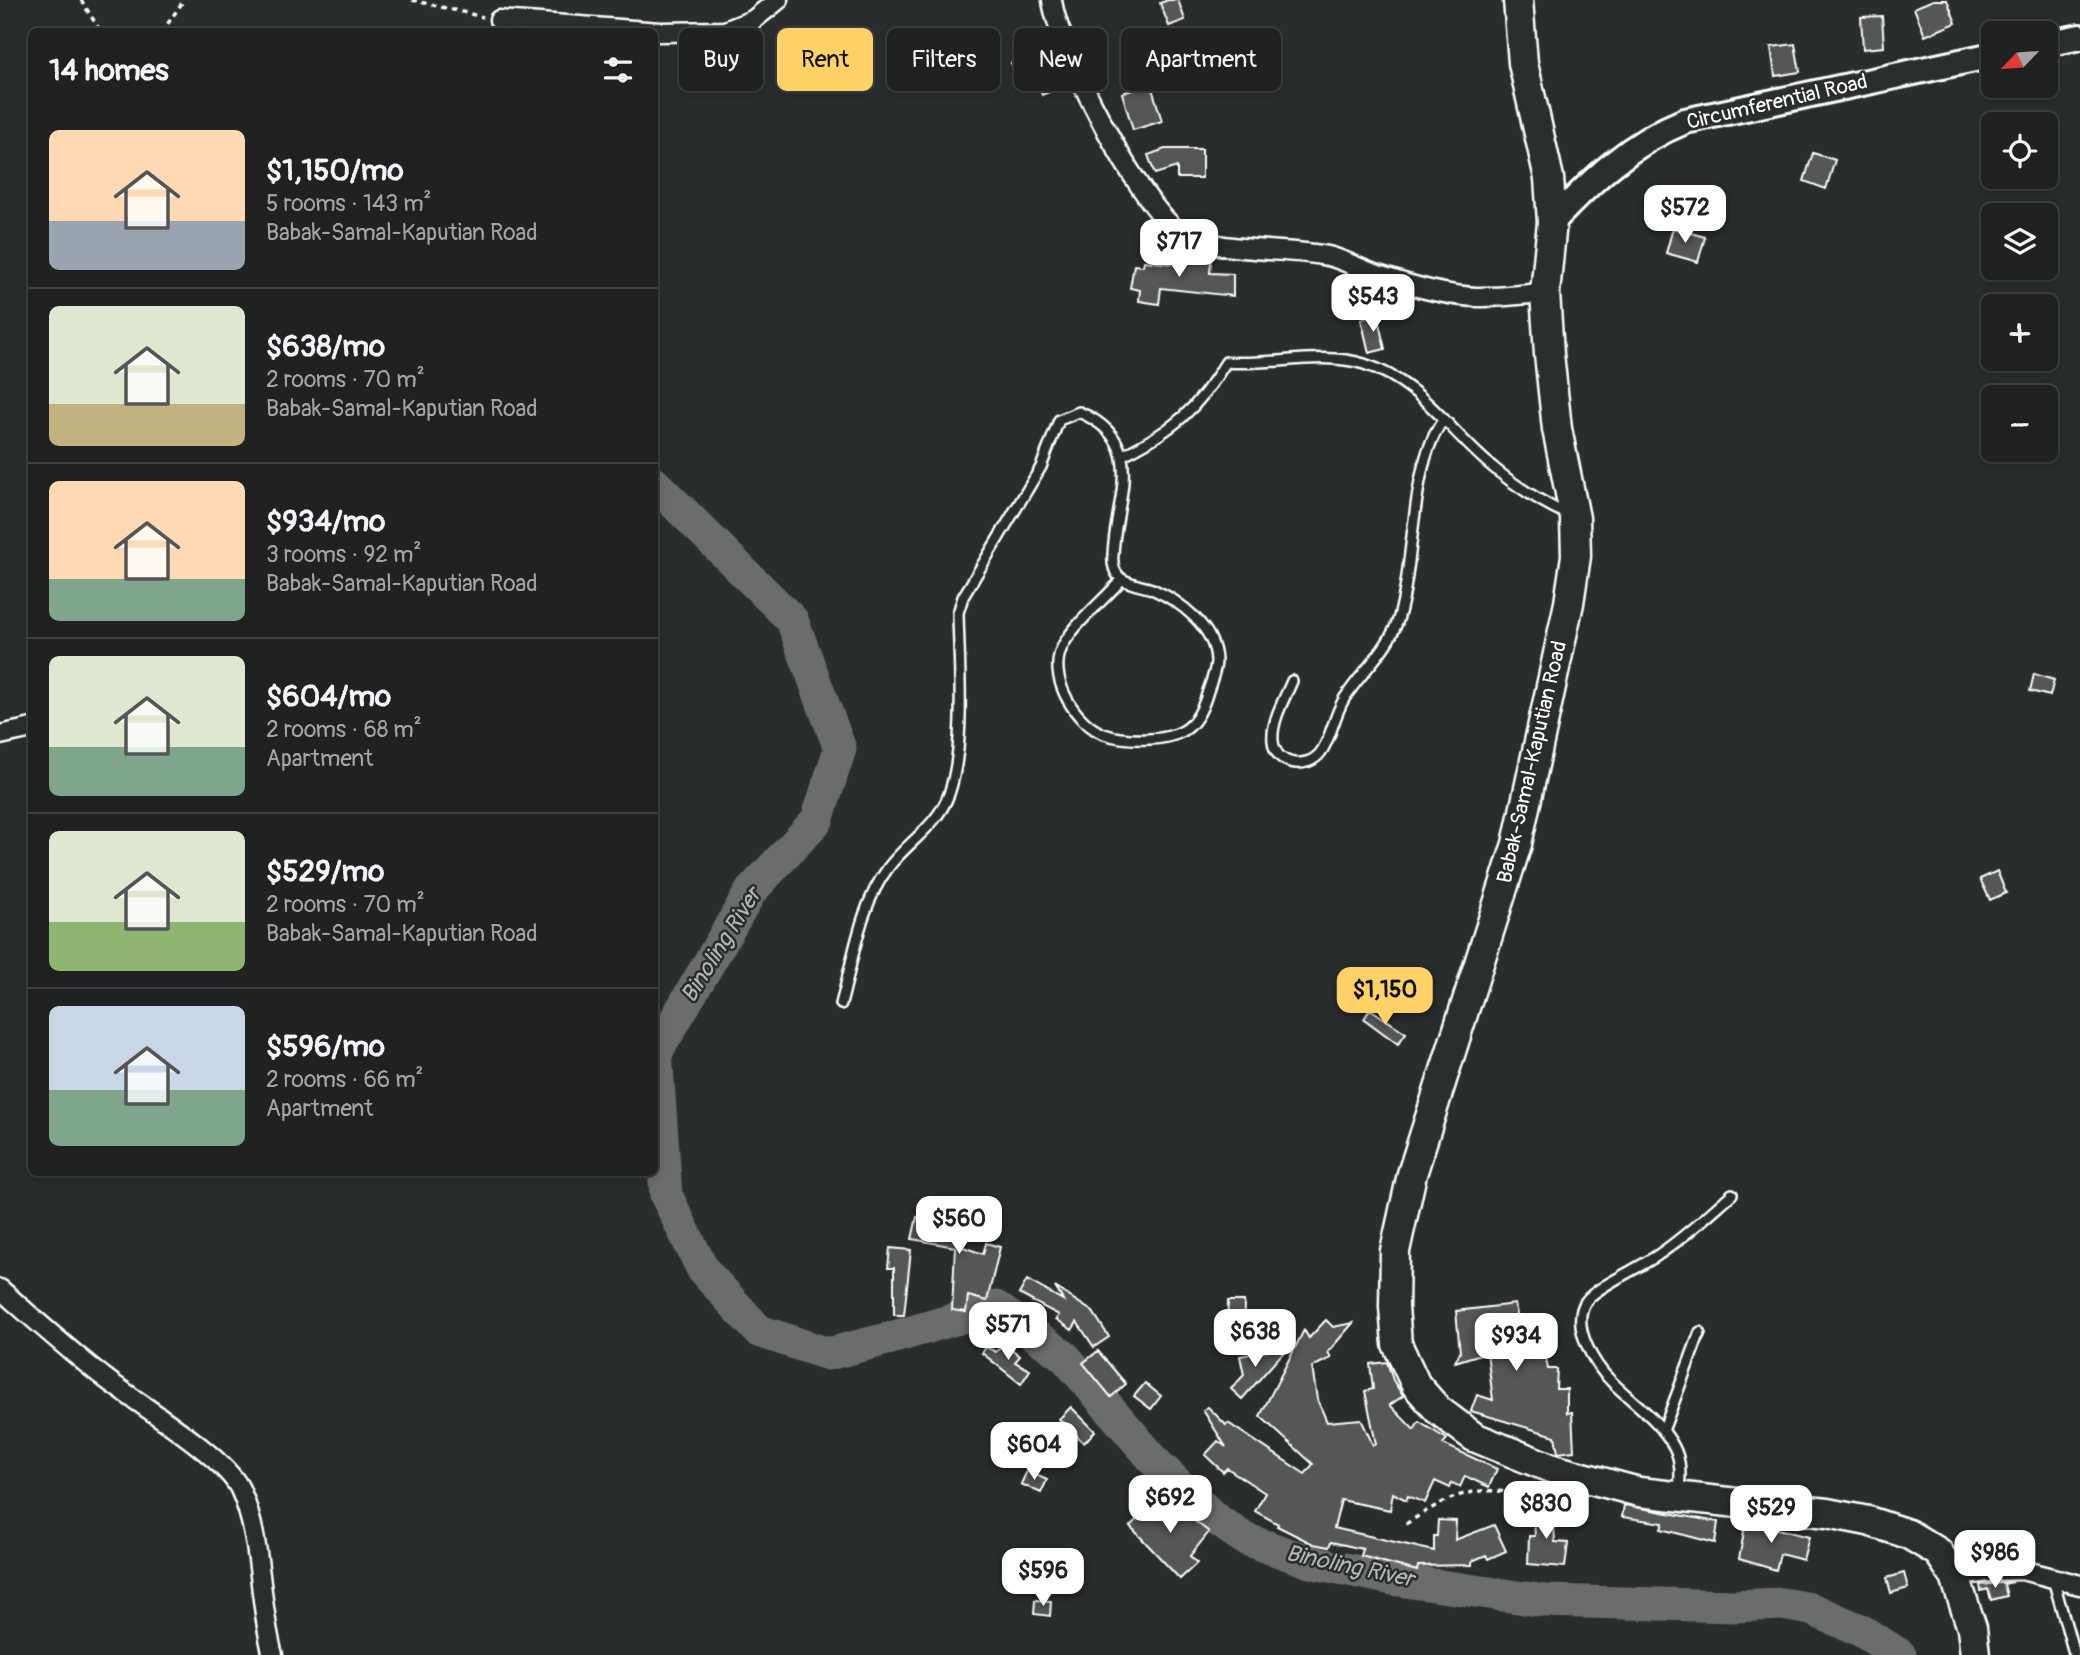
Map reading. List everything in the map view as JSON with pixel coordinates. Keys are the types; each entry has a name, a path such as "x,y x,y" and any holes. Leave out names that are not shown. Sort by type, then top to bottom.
{"main road":[{"name":"Babak-Samal-Kaputian Road","path":"1518,0 1523,62 1545,151 1552,222 1545,293 1557,429 1575,518 1576,556 1569,603 1517,844 1412,1174 1395,1251 1394,1307 1397,1343 1416,1385 1438,1410 1474,1437 1553,1469 1640,1492 1827,1513 1868,1521 1908,1534 1938,1552 1955,1577 1969,1619 1975,1655"},
{"path":"2058,42 2080,37"},
{"name":"Circumferential Road","path":"1552,222 1628,151 1655,133 1685,121 1981,58"}],"street":[{"path":"658,32 725,31 753,20 778,0"},
{"path":"1052,0 1065,43 1116,145 1155,209 1178,230 1198,241 1295,250 1332,257 1378,276 1476,297 1545,293"},
{"path":"499,20 606,28"},
{"path":"0,735 28,729"},
{"path":"0,1289 101,1376 220,1463 238,1486 249,1512 265,1626 273,1655"},
{"path":"1955,1577 2022,1570 2080,1586"}],"lane":[{"path":"1123,456 1149,443 1194,409 1226,362 1246,364 1324,360 1362,363 1393,375 1416,391 1487,462 1524,491 1575,518"},
{"path":"841,1004 875,889 901,853 938,817 949,793 957,747 958,613 963,597 1041,467 1059,420 1079,412 1094,418 1111,434 1123,456 1124,478 1113,566 1122,579 1156,591 1190,612 1214,649 1216,663 1207,696 1196,718 1184,731 1164,737 1139,738 1102,734 1087,723 1063,690 1057,671 1064,643 1122,579"},
{"path":"1292,681 1275,724 1273,743 1279,756 1295,765 1307,763 1318,756 1326,744 1332,722 1345,698 1386,643 1397,622 1415,534 1426,454 1430,440 1444,419"},
{"path":"1679,1496 1680,1462 1674,1447 1639,1404 1611,1381 1590,1352 1580,1322 1586,1301 1601,1288 1624,1277 1682,1238 1732,1194"},
{"path":"1663,1431 1700,1332"},
{"path":"2052,1577 2074,1653"}],"path":[{"path":"82,0 99,28"},
{"path":"165,28 184,0"},
{"path":"412,0 499,20"},
{"path":"1406,1524 1444,1501 1466,1493 1530,1490 1553,1469"}],"building":[{"path":"1178,0 1185,20 1169,26 1160,3"},
{"path":"1933,0 1947,0 1956,23 1925,36 1914,8"},
{"path":"1882,16 1884,47 1863,49 1861,17"},
{"path":"1795,44 1800,72 1775,76 1771,47"},
{"path":"1153,91 1162,121 1133,130 1122,93"},
{"path":"1165,149 1202,149 1202,178 1177,178 1177,167 1155,174 1148,155"},
{"path":"1813,153 1835,160 1826,189 1804,181"},
{"path":"1673,228 1705,237 1698,262 1666,253"},
{"path":"1172,257 1211,261 1210,273 1233,274 1233,296 1161,288 1159,304 1139,301 1140,290 1130,288 1134,265 1143,266 1144,261 1171,264"},
{"path":"1377,315 1385,349 1369,353 1361,319"},
{"path":"2034,674 2054,680 2050,696 2030,691"},
{"path":"1997,871 2006,893 1990,900 1980,879"},
{"path":"1370,1009 1406,1033 1398,1044 1364,1019"},
{"path":"927,1200 947,1206 944,1217 963,1223 957,1245 983,1254 986,1243 1000,1247 987,1301 968,1296 966,1312 952,1310 955,1247 912,1239 917,1217 923,1218"},
{"path":"890,1248 911,1250 904,1315 894,1315 894,1268 888,1268"},
{"path":"1027,1280 1063,1300 1055,1287 1093,1312 1109,1337 1094,1347 1077,1322 1072,1330 1056,1319 1059,1315 1019,1294"},
{"path":"1228,1301 1244,1301 1243,1346 1226,1346"},
{"path":"1515,1304 1519,1325 1526,1323 1528,1334 1541,1331 1548,1369 1557,1369 1556,1389 1567,1389 1567,1413 1572,1412 1574,1451 1558,1453 1555,1436 1471,1411 1477,1395 1493,1400 1487,1352 1455,1362 1460,1352 1456,1311"},
{"path":"1326,1320 1333,1327 1353,1323 1328,1352 1331,1358 1312,1367 1317,1399 1327,1422 1361,1419 1373,1445 1376,1444 1365,1391 1373,1389 1370,1364 1387,1362 1393,1380 1403,1396 1390,1405 1414,1430 1419,1422 1447,1439 1443,1444 1497,1469 1489,1487 1465,1476 1460,1487 1452,1483 1450,1488 1435,1481 1425,1503 1408,1496 1406,1500 1393,1493 1390,1510 1341,1500 1334,1528 1434,1551 1438,1520 1456,1521 1455,1540 1494,1525 1506,1551 1488,1559 1486,1555 1472,1561 1472,1565 1418,1566 1417,1571 1361,1556 1363,1549 1331,1542 1329,1547 1313,1544 1277,1526 1278,1524 1255,1511 1265,1493 1227,1468 1223,1472 1205,1455 1218,1441 1226,1447 1203,1410 1208,1407 1226,1425 1228,1423 1305,1474 1313,1464 1260,1416 1304,1330 1309,1338"},
{"path":"1004,1343 1020,1356 1015,1362 1030,1370 1021,1384 982,1353 986,1347 996,1352"},
{"path":"1288,1347 1242,1399 1231,1389 1244,1375 1240,1356"},
{"path":"1098,1351 1126,1384 1111,1397 1083,1363"},
{"path":"1145,1383 1161,1396 1151,1409 1134,1396"},
{"path":"1071,1407 1095,1431 1084,1443 1059,1419"},
{"path":"1027,1471 1047,1480 1041,1493 1021,1484"},
{"path":"1164,1493 1174,1505 1209,1532 1190,1556 1197,1563 1180,1579 1130,1526"},
{"path":"1624,1505 1718,1522 1715,1543 1661,1529 1663,1523 1622,1517"},
{"path":"1553,1507 1555,1542 1568,1543 1565,1567 1528,1564 1529,1536 1535,1536 1533,1508"},
{"path":"1746,1521 1809,1537 1803,1560 1780,1554 1776,1570 1739,1559"},
{"path":"1904,1573 1908,1588 1891,1593 1887,1578"},
{"path":"2013,1582 2004,1584 2007,1596 1991,1600 1988,1589 1981,1591 1980,1585"},
{"path":"1035,1600 1051,1601 1050,1616 1034,1614"}],"waterway":[{"name":"Binoling River","path":"658,487 792,620 840,749 817,820 751,891 658,1050"},
{"name":"Binoling River","path":"658,1081 666,1195 703,1270 759,1331 828,1354 996,1307 1065,1357 1159,1466 1213,1517 1245,1539 1310,1562 1398,1580 1546,1601 1734,1606 1782,1604 1811,1609 1860,1630 1900,1655"}]}
